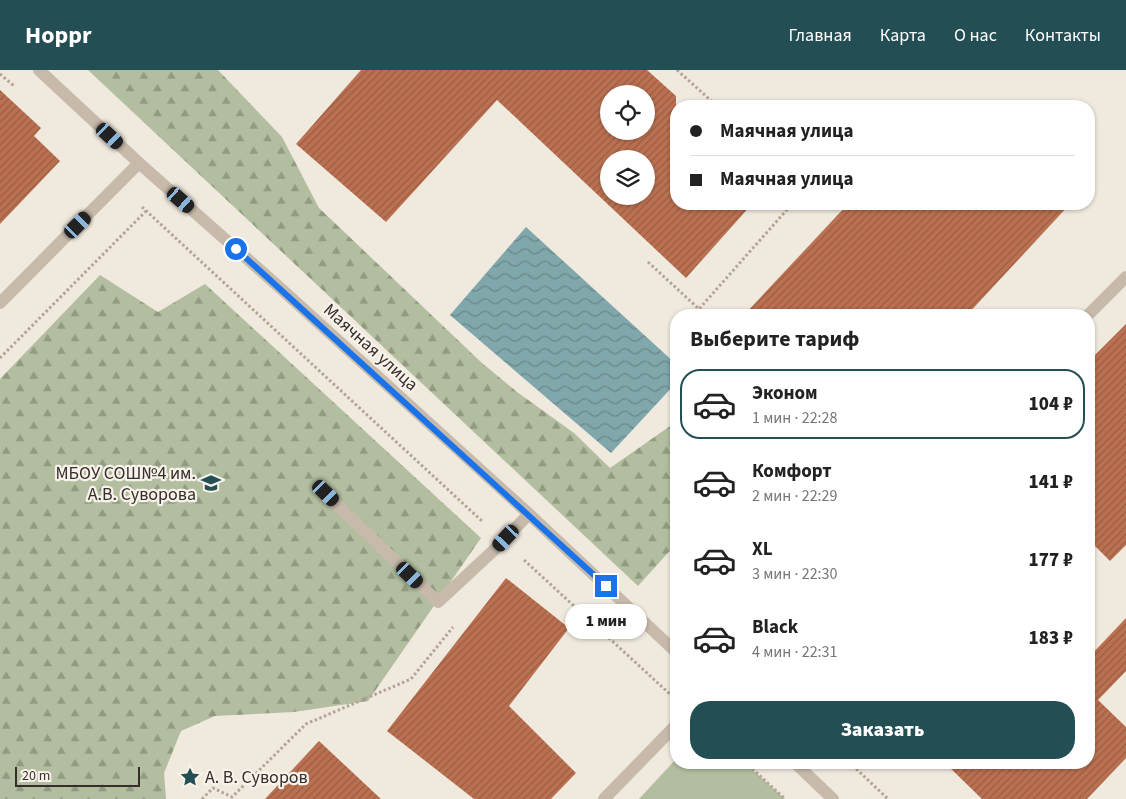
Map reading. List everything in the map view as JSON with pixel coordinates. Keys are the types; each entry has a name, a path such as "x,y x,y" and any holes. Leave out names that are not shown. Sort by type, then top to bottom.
{"street":[{"name":"Маячная улица","path":"39,70 139,163 278,286 529,514 670,646"},
{"path":"0,303 139,163"},
{"path":"1094,309 1126,277"},
{"path":"326,493 438,602 494,550 529,514"},
{"path":"604,799 670,731"},
{"path":"801,769 833,799"}],"path":[{"path":"678,70 710,100"},
{"path":"0,74 14,87"},
{"path":"118,185 487,525"},
{"path":"648,262 699,309 787,210"},
{"path":"0,358 146,211"},
{"path":"523,559 670,694"},
{"path":"202,799 213,788 232,797 306,724 411,678 458,620"},
{"path":"753,769 785,799"},
{"path":"856,769 888,799"}],"green space":[{"path":"88,70 218,70 282,137 319,208 482,363 517,392 574,433 610,468 670,426 670,551 638,586"},
{"name":"МБОУ СОШ№4 им. А.В. Суворова","path":"100,275 158,312 205,284 481,538 368,701 294,712 215,716 181,731 164,773 166,799 0,799 0,379"},
{"path":"670,765 670,769 752,769 785,799 639,799"}],"water":[{"path":"526,227 670,359 670,389 611,453 450,315"}],"building":[{"path":"361,70 647,70 676,96 676,100 670,100 670,210 747,210 686,278 608,205 655,205 655,150 600,150 600,197 497,100 386,222 296,144"},
{"path":"0,90 41,128 34,136 60,161 0,224"},
{"path":"842,210 1064,210 973,309 750,309"},
{"path":"1126,324 1126,545 1110,561 1095,546 1095,355"},
{"path":"506,578 569,628 509,706 576,773 551,799 474,799 387,731"},
{"path":"1126,618 1126,671 1098,700 1126,727 1126,758 1087,799 982,799 951,769 1095,769 1095,651"},
{"path":"319,741 381,799 265,799"}],"place":[{"name":"МБОУ СОШ№4 им. А.В. Суворова","path":"211,483"},
{"name":"А. В. Суворов","path":"190,777"}],"route":[{"path":"236,249 606,586"}]}
